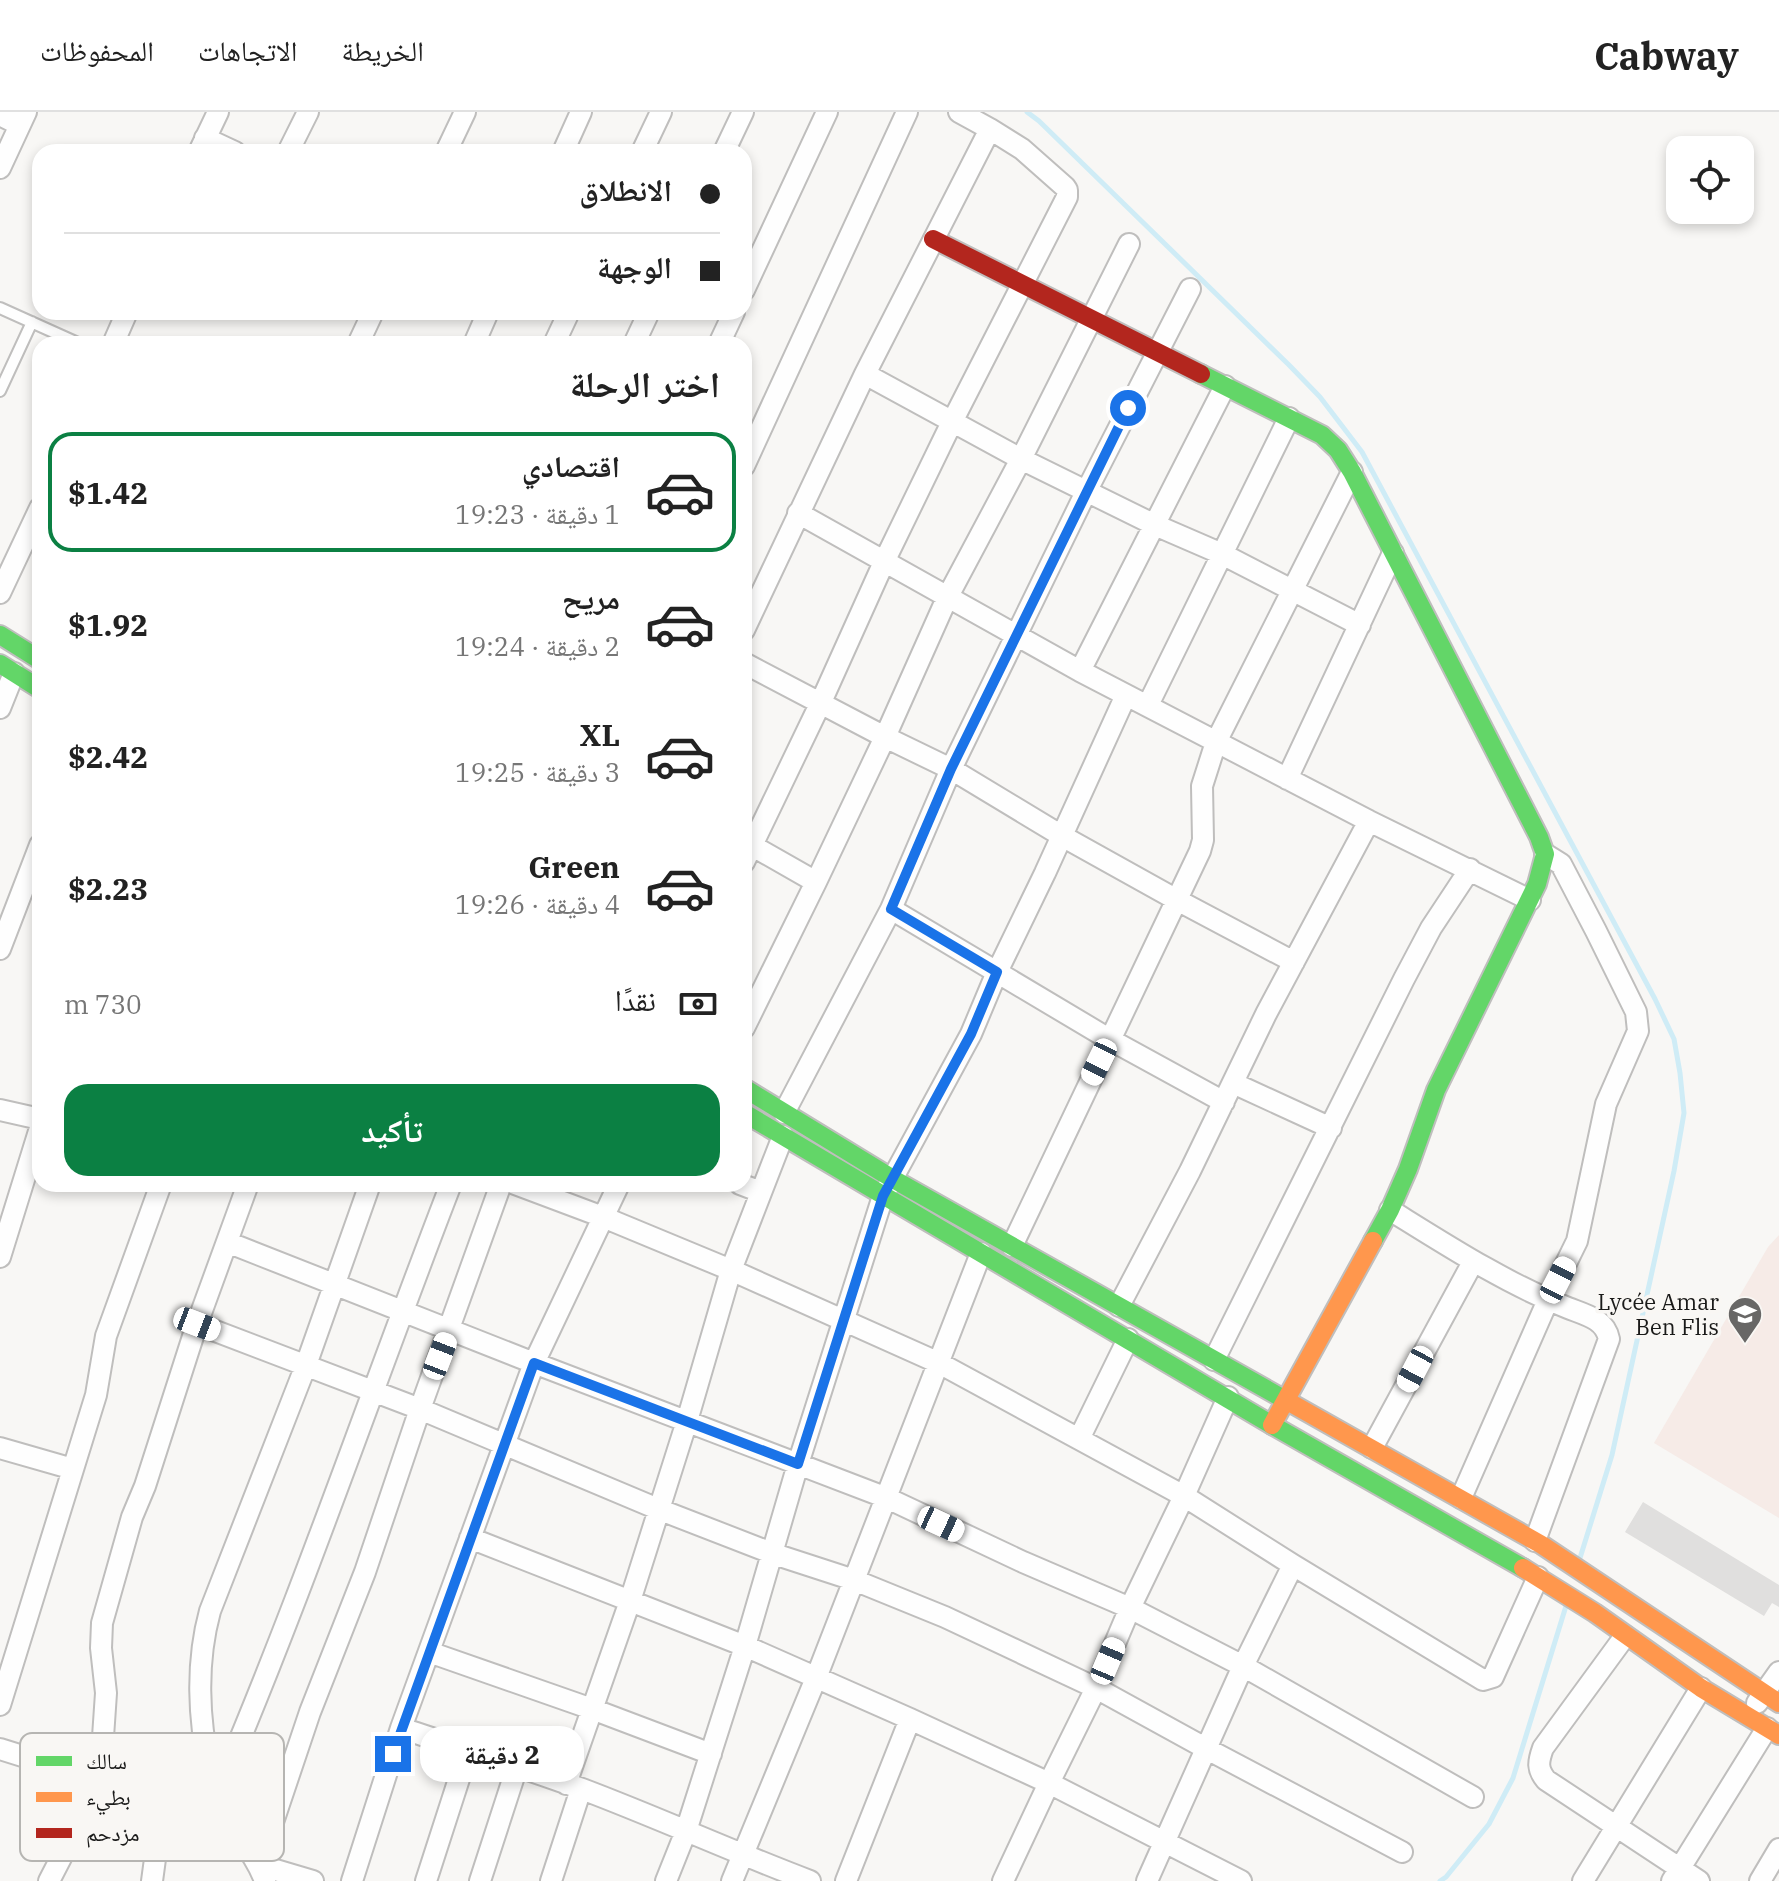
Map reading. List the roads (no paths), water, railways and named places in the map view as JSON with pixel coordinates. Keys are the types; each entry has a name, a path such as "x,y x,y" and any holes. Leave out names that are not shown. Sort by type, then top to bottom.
{"main road":[{"path":"933,239 1322,435 1338,450 1352,472 1545,854 1530,900 1436,1090 1390,1210 1272,1425"},
{"path":"0,635 32,655"},
{"path":"7,668 32,684"},
{"path":"752,1093 981,1253 1543,1581 1595,1613 1701,1688 1773,1731"},
{"path":"752,1118 783,1136 1012,1246 1461,1498 1538,1543 1772,1698"}],"street":[{"path":"202,144 218,112"},
{"path":"292,144 308,112"},
{"path":"450,144 465,112"},
{"path":"567,144 581,112"},
{"path":"646,144 661,112"},
{"path":"728,144 743,112"},
{"path":"752,273 827,112"},
{"path":"752,449 907,112"},
{"path":"752,839 821,702 952,422 1066,201 1067,190 1030,155 959,112"},
{"path":"0,115 23,118 0,168"},
{"path":"752,613 865,374 990,129"},
{"path":"752,1012 885,737 947,598 1129,244"},
{"path":"784,1113 891,909 951,769 1086,492 1190,289"},
{"path":"865,374 1086,492 1222,554 1360,625"},
{"path":"1080,671 1225,386"},
{"path":"1148,705 1289,418"},
{"path":"1012,1246 1200,851 1203,840 1202,786 1216,742 1352,472"},
{"path":"798,513 1080,671 1369,821 1530,900"},
{"path":"0,593 32,525"},
{"path":"1287,779 1393,553"},
{"path":"752,667 951,769 1062,836 1294,962"},
{"path":"0,708 7,668"},
{"path":"666,1881 711,1754 774,1554 798,1464 888,1187 971,1034 1126,695"},
{"path":"1119,1306 1369,821"},
{"path":"752,851 816,882"},
{"path":"1461,1498 1577,1241 1606,1104 1638,1031 1636,1012 1561,864 1545,854"},
{"path":"1,941 32,865"},
{"path":"1214,1360 1431,928 1470,869"},
{"path":"891,909 1109,1039 1228,1092 1331,1128"},
{"path":"0,1110 32,1117"},
{"path":"551,1881 592,1709 687,1421 731,1270 783,1136"},
{"path":"0,1257 32,1154"},
{"path":"752,1189 761,1192"},
{"path":"0,1705 96,1395 106,1336 158,1192"},
{"path":"103,1733 106,1693 101,1648 102,1623 132,1517 245,1192"},
{"path":"204,1733 200,1667 210,1611 306,1365 367,1192"},
{"path":"244,1733 448,1192"},
{"path":"284,1789 310,1712 365,1572 498,1192"},
{"path":"536,1192 731,1270 939,1363 1184,1496 1483,1680 1493,1677 1543,1581"},
{"path":"352,1881 401,1728 534,1363 615,1192"},
{"path":"1390,1210 1473,1262 1548,1300 1598,1320 1607,1329 1609,1339 1538,1543"},
{"path":"227,1242 887,1498 1130,1608 1243,1666 1473,1797"},
{"path":"732,1881 816,1678 981,1253"},
{"path":"1372,1448 1473,1262"},
{"path":"197,1324 420,1409 658,1509 774,1554 854,1580 945,1617 1096,1688 1402,1852"},
{"path":"1079,1439 1128,1339"},
{"path":"1003,1881 1096,1688 1228,1397"},
{"path":"0,1448 73,1469"},
{"path":"470,1538 745,1646 910,1719 1049,1783 1241,1881"},
{"path":"1147,1881 1243,1666 1293,1565"},
{"path":"1625,1636 1543,1748 1538,1771 1546,1780 1617,1827 1676,1875 1699,1881"},
{"path":"429,1652 711,1754"},
{"path":"1748,1716 1772,1698 1779,1672"},
{"path":"1583,1881 1701,1688"},
{"path":"846,1881 910,1719"},
{"path":"401,1728 574,1786 810,1881"},
{"path":"1676,1875 1773,1731"},
{"path":"0,1749 20,1755"},
{"path":"426,1881 468,1751"},
{"path":"480,1881 517,1767"},
{"path":"1760,1881 1779,1849"},
{"path":"49,1881 59,1861"},
{"path":"152,1881 155,1861"},
{"path":"260,1868 313,1881"}],"lane":[{"path":"0,308 63,336"},
{"path":"0,391 32,322"}],"waterway":[{"path":"1027,112 1289,365 1320,397 1362,452 1674,1039 1684,1113 1674,1171 1612,1455 1580,1558"},
{"path":"1440,1881 1489,1824 1513,1778 1566,1606"}],"place":[{"name":"Lycée Amar Ben Flis","path":"1745,1345"}]}
